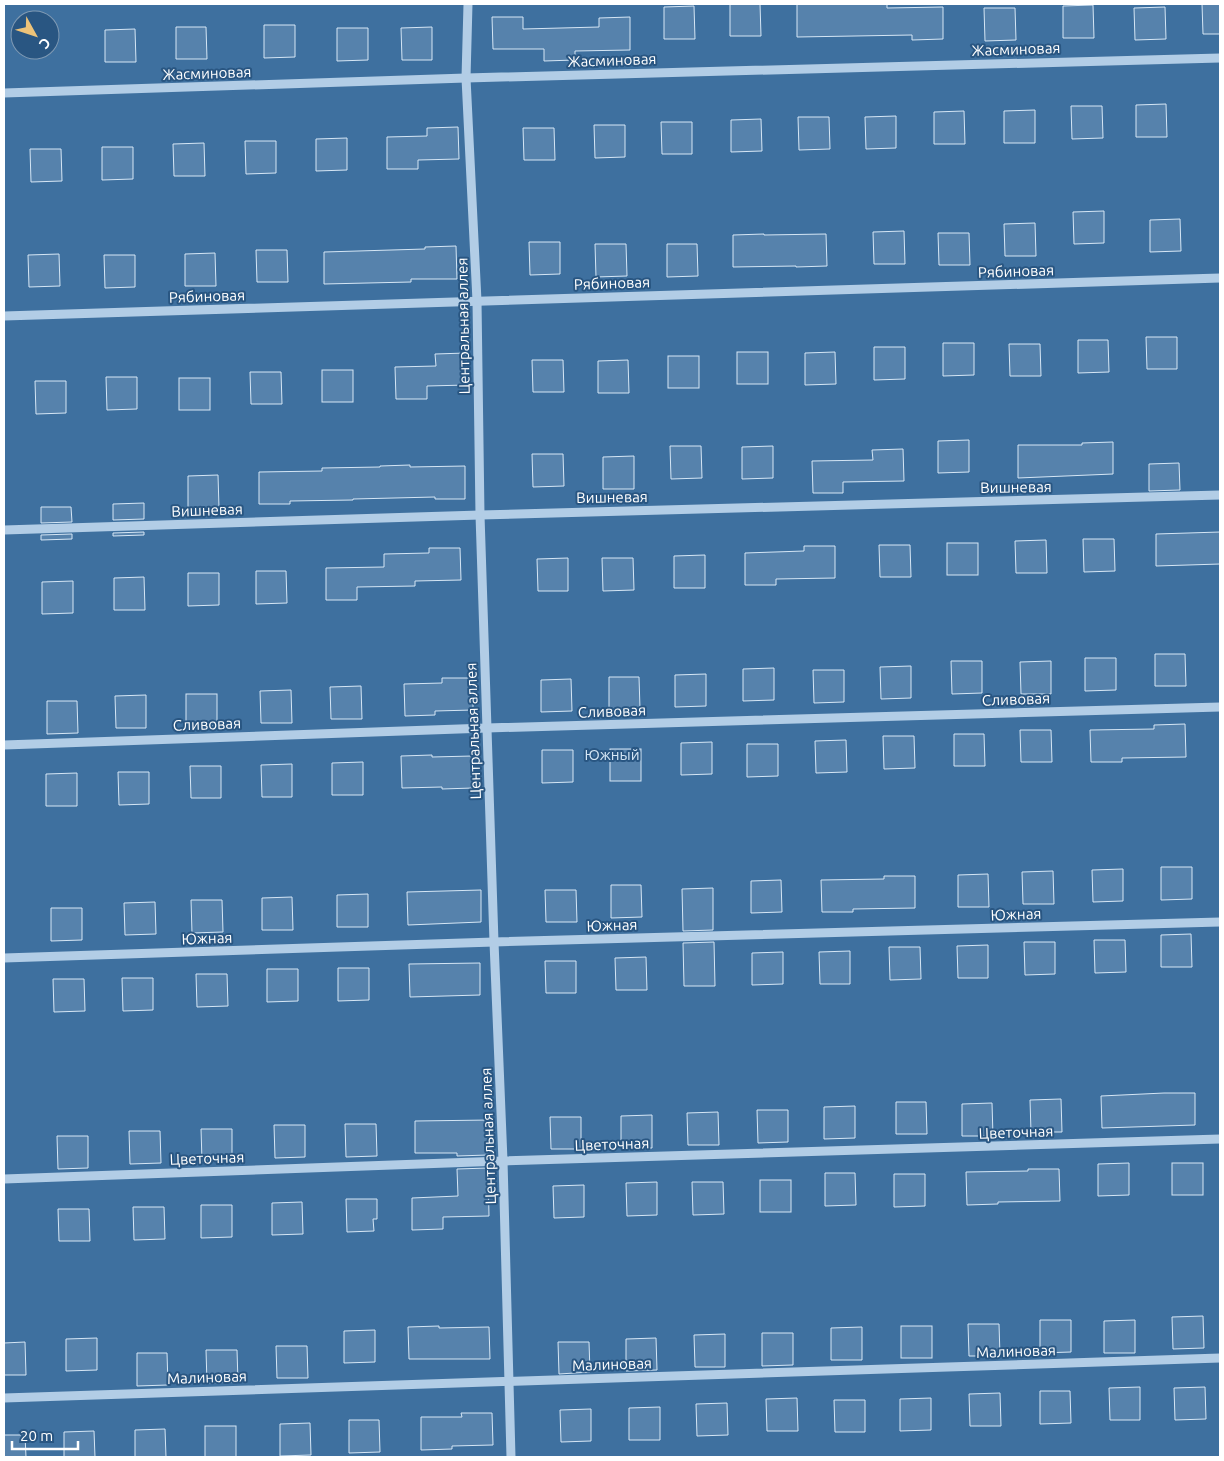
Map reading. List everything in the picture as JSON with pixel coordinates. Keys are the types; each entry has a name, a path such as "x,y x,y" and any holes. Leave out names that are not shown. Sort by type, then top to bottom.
{"street":[{"name":"Центральная аллея","path":"468,4 466,78 477,301 480,515 503,1161 511,1457"},
{"name":"Жасминовая","path":"4,93 466,78 1220,58"},
{"name":"Рябиновая","path":"4,316 1220,278"},
{"name":"Вишневая","path":"4,530 1220,495"},
{"name":"Сливовая","path":"4,745 487,728 1220,707"},
{"name":"Южная","path":"4,958 1220,922"},
{"name":"Цветочная","path":"4,1179 503,1161 1220,1139"},
{"name":"Малиновая","path":"4,1398 1220,1358"}],"green space":[{"name":"Южный","path":"4,4 1220,4 1220,1457 4,1457"}],"building":[{"path":"730,4 760,4 761,36 730,36"},
{"path":"797,4 887,4 887,8 943,7 943,39 912,40 912,35 797,37"},
{"path":"1202,4 1220,4 1220,34 1203,34"},
{"path":"1093,5 1094,38 1063,38 1063,6"},
{"path":"694,6 695,39 664,39 664,7"},
{"path":"1165,7 1166,39 1135,40 1134,8"},
{"path":"984,8 1015,8 1016,40 985,41"},
{"path":"492,17 523,17 523,29 599,27 599,18 630,17 630,50 575,51 575,60 544,61 544,49 493,49"},
{"path":"264,25 295,25 295,57 264,58"},
{"path":"176,27 206,27 207,59 176,59"},
{"path":"432,27 432,60 402,60 401,28"},
{"path":"337,28 368,28 368,60 337,61"},
{"path":"135,29 136,62 105,62 105,30"},
{"path":"1166,104 1167,137 1136,137 1136,105"},
{"path":"1071,106 1102,106 1103,138 1072,139"},
{"path":"1035,110 1035,143 1004,143 1004,111"},
{"path":"964,111 965,144 934,144 934,112"},
{"path":"896,116 896,148 866,149 865,117"},
{"path":"798,117 829,117 830,149 799,150"},
{"path":"761,119 762,151 731,152 731,120"},
{"path":"661,122 692,122 692,154 662,154"},
{"path":"594,125 625,125 625,157 595,158"},
{"path":"458,127 459,159 418,160 418,169 387,169 387,137 427,136 427,128"},
{"path":"523,128 554,128 555,160 524,160"},
{"path":"347,138 347,170 316,171 316,139"},
{"path":"245,141 276,141 276,173 246,174"},
{"path":"204,143 205,176 174,176 173,144"},
{"path":"102,147 133,147 133,179 102,180"},
{"path":"30,149 61,149 62,181 31,182"},
{"path":"1104,211 1104,243 1074,244 1073,212"},
{"path":"1180,219 1181,251 1150,252 1150,220"},
{"path":"1035,223 1036,256 1005,256 1004,224"},
{"path":"904,231 905,264 874,264 873,232"},
{"path":"938,233 969,233 970,265 939,265"},
{"path":"826,234 827,266 733,267 733,235"},
{"path":"529,242 560,242 560,274 530,275"},
{"path":"595,244 626,244 627,276 596,277"},
{"path":"667,244 697,244 698,276 667,277"},
{"path":"456,246 457,279 411,279 411,282 324,284 324,252 425,249 425,247"},
{"path":"256,250 287,250 288,282 257,282"},
{"path":"215,253 216,286 185,286 185,254"},
{"path":"59,254 60,286 29,287 28,255"},
{"path":"104,255 135,255 135,287 105,288"},
{"path":"1146,337 1177,337 1177,369 1147,369"},
{"path":"1078,340 1108,340 1109,372 1078,373"},
{"path":"943,343 974,343 974,375 943,376"},
{"path":"1009,344 1040,344 1041,376 1010,376"},
{"path":"874,347 905,347 905,379 874,380"},
{"path":"737,352 768,352 768,384 737,384"},
{"path":"835,352 836,384 805,385 805,353"},
{"path":"466,353 467,385 427,386 427,399 396,399 395,367 436,366 435,354"},
{"path":"668,356 699,356 699,388 668,388"},
{"path":"532,360 563,360 564,392 533,392"},
{"path":"628,360 629,393 598,393 598,361"},
{"path":"322,370 353,370 353,402 322,402"},
{"path":"250,372 281,372 282,404 251,404"},
{"path":"106,377 137,377 137,409 107,410"},
{"path":"179,378 210,378 210,410 179,410"},
{"path":"35,381 66,381 66,413 36,414"},
{"path":"969,440 969,472 938,473 938,441"},
{"path":"1113,442 1113,474 1018,478 1018,445 1082,445 1082,443"},
{"path":"670,446 701,446 702,478 671,479"},
{"path":"773,446 773,478 742,479 742,447"},
{"path":"903,449 904,481 843,482 843,493 813,493 812,461 873,460 872,450"},
{"path":"532,454 563,454 564,486 533,487"},
{"path":"634,456 634,489 603,489 603,457"},
{"path":"1179,463 1180,490 1149,491 1149,464"},
{"path":"410,465 410,467 465,466 465,499 435,499 435,497 290,501 290,504 259,504 259,472 322,471 322,468"},
{"path":"218,475 219,508 188,508 188,476"},
{"path":"144,503 144,519 113,520 113,504"},
{"path":"41,507 71,507 72,522 41,523"},
{"path":"144,532 144,535 113,536 113,533"},
{"path":"1220,532 1220,564 1156,566 1156,534"},
{"path":"72,534 72,539 41,540 41,535"},
{"path":"1083,539 1114,539 1115,571 1084,572"},
{"path":"1046,540 1047,573 1016,573 1015,541"},
{"path":"947,543 978,543 978,575 947,575"},
{"path":"879,545 910,545 911,577 880,577"},
{"path":"804,546 835,546 835,578 776,579 776,585 745,585 745,553 804,551"},
{"path":"429,548 460,548 461,580 415,581 415,586 357,587 357,600 326,600 326,568 384,567 384,554 429,553"},
{"path":"705,555 705,588 674,588 674,556"},
{"path":"568,558 568,591 538,591 537,559"},
{"path":"602,558 633,558 634,590 603,591"},
{"path":"256,571 286,571 287,603 256,604"},
{"path":"188,573 219,573 219,605 188,606"},
{"path":"144,577 145,610 114,610 114,578"},
{"path":"73,581 73,613 42,614 42,582"},
{"path":"1155,654 1185,654 1186,686 1155,686"},
{"path":"1085,658 1116,658 1116,690 1085,691"},
{"path":"951,661 982,661 982,693 952,694"},
{"path":"1051,661 1051,694 1021,694 1020,662"},
{"path":"911,666 911,698 881,699 880,667"},
{"path":"774,668 774,700 743,701 743,669"},
{"path":"813,670 844,670 844,702 814,703"},
{"path":"706,674 706,706 675,707 675,675"},
{"path":"609,677 639,677 640,709 609,710"},
{"path":"442,678 473,678 473,710 435,711 435,715 405,716 404,684 442,683"},
{"path":"571,679 572,711 541,712 541,680"},
{"path":"361,686 362,719 331,719 330,687"},
{"path":"291,690 292,723 261,723 260,691"},
{"path":"186,694 217,694 217,726 186,726"},
{"path":"146,695 146,728 116,728 115,696"},
{"path":"47,701 77,701 78,733 47,734"},
{"path":"1185,724 1186,757 1122,758 1122,762 1091,762 1090,730 1154,729 1154,725"},
{"path":"1020,730 1051,730 1052,762 1021,762"},
{"path":"954,734 984,734 985,766 954,766"},
{"path":"883,736 914,736 915,768 884,769"},
{"path":"846,740 847,772 816,773 815,741"},
{"path":"712,742 712,774 681,775 681,743"},
{"path":"747,744 778,744 778,776 747,777"},
{"path":"610,749 641,749 641,781 610,781"},
{"path":"542,750 573,750 573,782 542,783"},
{"path":"432,755 432,757 472,756 473,788 402,788 401,756"},
{"path":"363,762 363,795 332,795 332,763"},
{"path":"292,764 292,797 262,797 261,765"},
{"path":"190,766 221,766 221,798 191,798"},
{"path":"118,772 149,772 149,804 119,805"},
{"path":"77,773 77,806 46,806 46,774"},
{"path":"1161,867 1192,867 1192,899 1161,900"},
{"path":"1123,869 1123,901 1093,902 1092,870"},
{"path":"1053,871 1054,904 1023,904 1022,872"},
{"path":"988,874 989,907 958,907 958,875"},
{"path":"884,876 915,876 915,908 853,909 853,912 822,912 821,880 884,879"},
{"path":"781,880 782,912 751,913 751,881"},
{"path":"611,885 641,885 642,917 611,918"},
{"path":"713,888 713,930 683,931 682,889"},
{"path":"481,890 481,922 408,925 407,892"},
{"path":"545,890 576,890 577,922 546,922"},
{"path":"368,894 368,927 337,927 337,895"},
{"path":"292,897 293,930 262,930 262,898"},
{"path":"191,900 222,900 223,932 192,933"},
{"path":"155,902 156,934 125,935 124,903"},
{"path":"51,908 82,908 82,940 51,941"},
{"path":"1191,934 1192,967 1161,967 1161,935"},
{"path":"1094,940 1125,940 1126,972 1095,973"},
{"path":"714,942 715,986 684,986 683,943"},
{"path":"1024,942 1055,942 1055,974 1025,975"},
{"path":"988,945 988,978 958,978 957,946"},
{"path":"889,947 920,947 921,979 890,980"},
{"path":"850,951 850,984 820,984 819,952"},
{"path":"783,952 783,984 752,985 752,953"},
{"path":"646,957 647,990 616,990 615,958"},
{"path":"545,961 576,961 576,993 546,993"},
{"path":"480,963 480,995 410,997 409,964"},
{"path":"338,968 369,968 369,1000 338,1001"},
{"path":"267,969 298,969 298,1001 267,1002"},
{"path":"196,974 227,974 228,1006 197,1007"},
{"path":"122,978 153,978 153,1010 123,1011"},
{"path":"53,979 84,979 85,1011 54,1012"},
{"path":"1195,1093 1195,1125 1102,1128 1101,1096"},
{"path":"1061,1099 1062,1132 1031,1132 1030,1100"},
{"path":"896,1102 926,1102 927,1134 896,1134"},
{"path":"992,1103 993,1136 962,1136 962,1104"},
{"path":"855,1106 855,1138 824,1139 824,1107"},
{"path":"757,1110 788,1110 788,1142 758,1143"},
{"path":"718,1112 719,1145 688,1145 687,1113"},
{"path":"652,1115 652,1148 621,1148 621,1116"},
{"path":"550,1117 581,1117 581,1149 551,1149"},
{"path":"490,1120 490,1153 488,1155 457,1156 457,1153 415,1153 415,1121"},
{"path":"345,1124 376,1124 377,1156 346,1157"},
{"path":"274,1125 305,1125 305,1157 275,1158"},
{"path":"201,1129 232,1129 232,1161 202,1161"},
{"path":"129,1131 160,1131 161,1163 130,1164"},
{"path":"57,1136 88,1136 88,1168 58,1169"},
{"path":"1129,1163 1129,1195 1098,1196 1098,1164"},
{"path":"1172,1163 1203,1163 1203,1195 1172,1195"},
{"path":"488,1168 489,1216 443,1217 443,1229 412,1230 412,1198 458,1196 457,1169"},
{"path":"1028,1169 1059,1169 1060,1201 998,1202 998,1204 967,1205 966,1172 1028,1171"},
{"path":"825,1173 855,1173 856,1205 825,1206"},
{"path":"894,1174 925,1174 925,1206 894,1207"},
{"path":"760,1180 791,1180 791,1212 760,1212"},
{"path":"657,1182 657,1215 627,1216 626,1183"},
{"path":"692,1182 723,1182 724,1214 693,1215"},
{"path":"584,1185 584,1217 554,1218 553,1186"},
{"path":"346,1199 377,1199 377,1219 373,1219 374,1231 347,1232"},
{"path":"302,1202 303,1234 272,1235 272,1203"},
{"path":"201,1205 232,1205 232,1237 201,1238"},
{"path":"133,1207 164,1207 165,1239 134,1240"},
{"path":"58,1209 89,1209 90,1241 59,1241"},
{"path":"1203,1316 1204,1348 1173,1349 1172,1317"},
{"path":"1040,1320 1071,1320 1071,1352 1040,1353"},
{"path":"1135,1320 1135,1353 1104,1353 1104,1321"},
{"path":"968,1324 999,1324 1000,1356 969,1356"},
{"path":"439,1326 439,1328 489,1327 490,1359 409,1359 408,1327"},
{"path":"901,1326 932,1326 932,1358 901,1358"},
{"path":"862,1327 862,1360 831,1360 831,1328"},
{"path":"375,1330 375,1362 344,1363 344,1331"},
{"path":"762,1333 793,1333 793,1365 762,1366"},
{"path":"725,1334 725,1367 695,1367 694,1335"},
{"path":"97,1338 97,1370 66,1371 66,1339"},
{"path":"656,1338 657,1370 626,1371 626,1339"},
{"path":"25,1342 26,1375 4,1375 4,1343"},
{"path":"558,1342 589,1342 590,1372 559,1374"},
{"path":"276,1346 307,1346 308,1378 277,1378"},
{"path":"206,1350 237,1350 238,1382 207,1383"},
{"path":"137,1353 167,1353 168,1385 137,1386"},
{"path":"1140,1387 1140,1420 1110,1420 1109,1388"},
{"path":"1205,1387 1206,1419 1175,1420 1174,1388"},
{"path":"1040,1391 1070,1391 1071,1423 1040,1424"},
{"path":"1000,1393 1001,1426 970,1426 969,1394"},
{"path":"797,1398 798,1431 767,1431 766,1399"},
{"path":"931,1398 931,1430 900,1431 900,1399"},
{"path":"834,1400 865,1400 865,1432 835,1432"},
{"path":"727,1403 728,1435 697,1436 696,1404"},
{"path":"660,1407 660,1440 629,1440 629,1408"},
{"path":"591,1409 591,1441 561,1442 560,1410"},
{"path":"461,1413 492,1413 493,1445 452,1446 452,1449 421,1450 421,1417 462,1417"},
{"path":"349,1420 379,1420 380,1452 349,1453"},
{"path":"310,1423 311,1455 280,1456 280,1424"},
{"path":"205,1426 236,1426 236,1457 205,1457"},
{"path":"165,1429 166,1457 135,1457 135,1430"},
{"path":"94,1431 95,1457 64,1457 64,1432"},
{"path":"4,1435 25,1435 26,1457 4,1457"}]}
